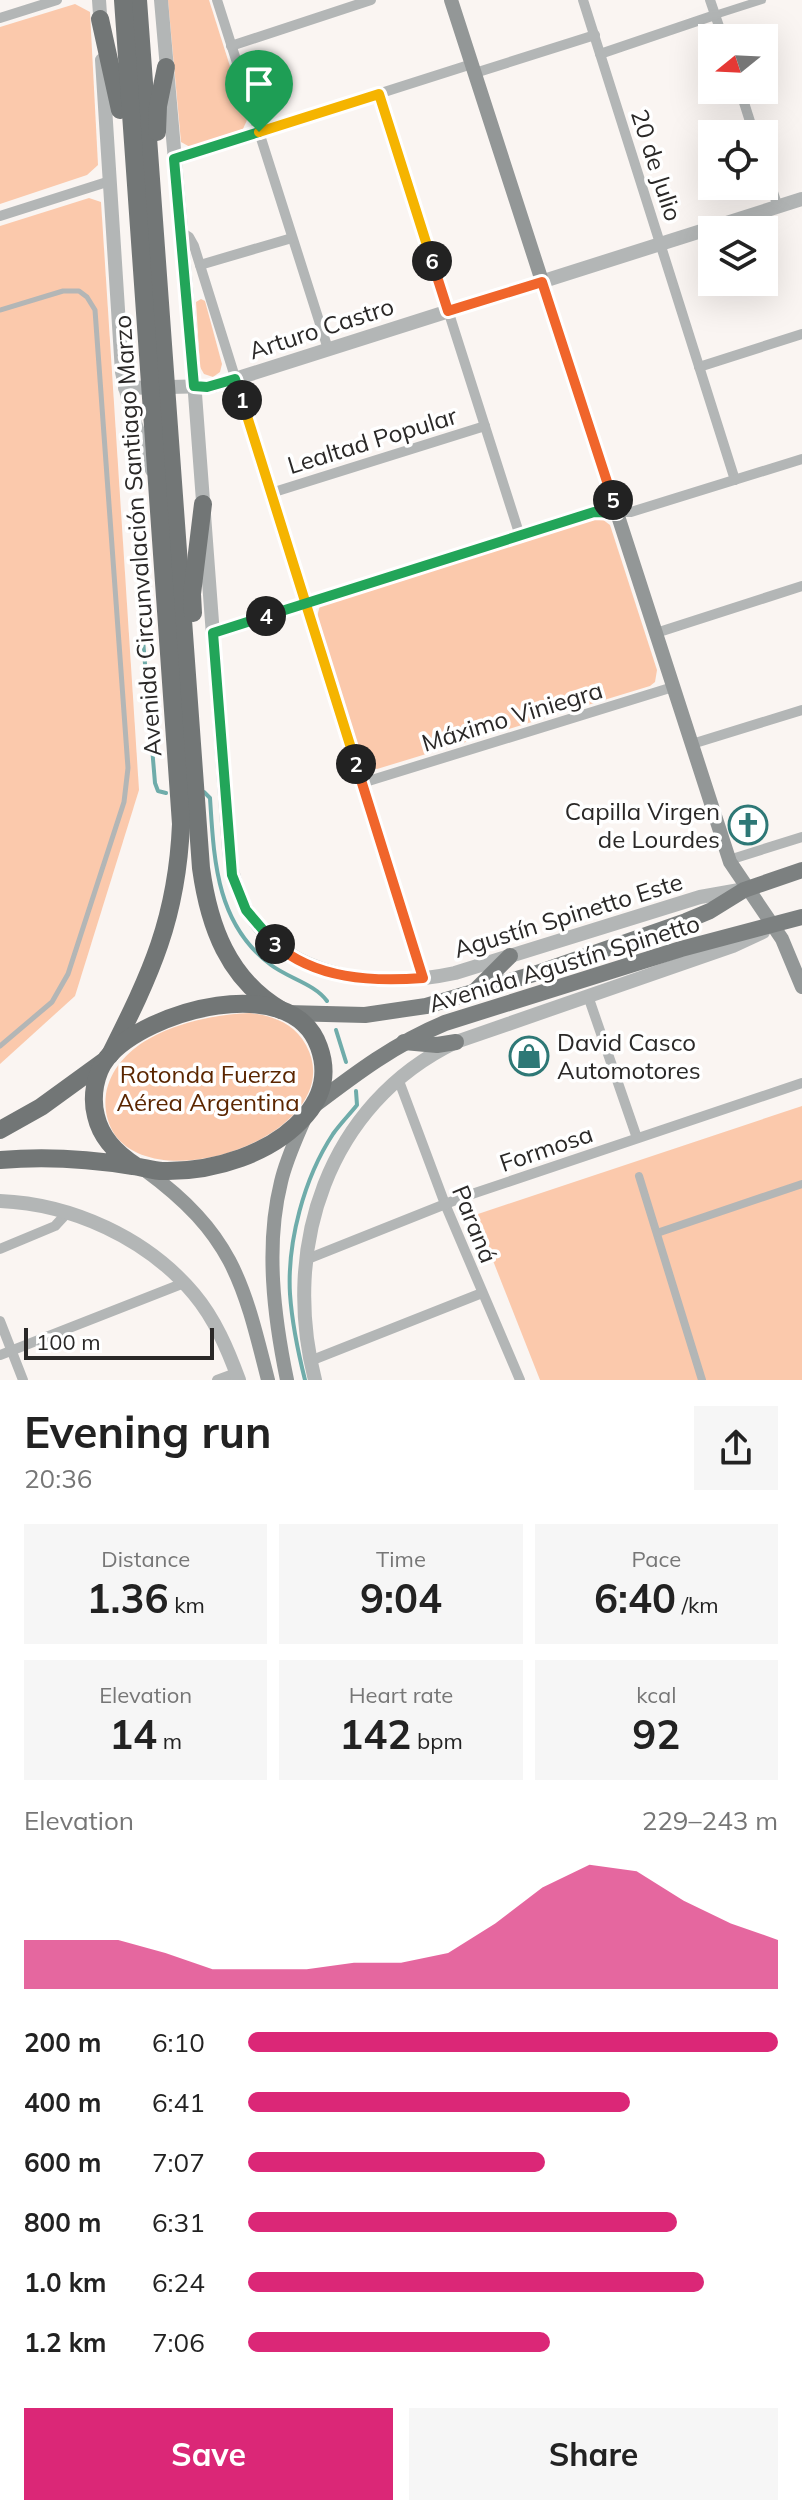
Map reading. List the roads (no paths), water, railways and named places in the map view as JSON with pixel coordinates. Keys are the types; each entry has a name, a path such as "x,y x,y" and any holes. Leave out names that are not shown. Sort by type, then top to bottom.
{"highway":[{"name":"Avenida Circunvalación Santiago Marzo","path":"123,0 144,299 158,386 201,868 214,927 227,957 261,997 284,1012"},
{"name":"Avenida Circunvalación Santiago Marzo","path":"107,1058 142,990 162,941 172,903 179,851 180,812 157,484 161,322 138,0"},
{"path":"100,19 118,92 127,214 144,299"},
{"path":"161,322 165,240 157,120 166,67"},
{"path":"193,779 198,697 192,594 203,504"},
{"path":"0,1130 49,1101 146,1029 200,1009 245,1003 284,1012 308,1029 321,1053 323,1081 309,1111 281,1137 242,1157 187,1170 44,1158 0,1160"},
{"path":"107,1058 95,1089 96,1117 111,1146 140,1167"}],"main road":[{"path":"451,0 729,860 786,946 802,987"},
{"name":"Avenida Agustín Spinetto","path":"284,1012 373,1014 418,1008 689,919 749,888 802,870"},
{"name":"Avenida Agustín Spinetto","path":"309,1111 361,1070 404,1042 459,1017 681,949 802,917"},
{"path":"471,993 510,956"},
{"path":"404,1042 442,1045 456,1042"},
{"path":"287,1380 275,1292 275,1218 283,1172 309,1111"},
{"path":"140,1167 193,1209 210,1228 232,1262 247,1299 268,1380"}],"street":[{"path":"15,0 18,12"},
{"path":"0,18 57,0"},
{"path":"99,0 120,355 133,420 157,484"},
{"name":"Agustín Spinetto Este","path":"161,0 229,850 236,888 246,910 261,930 288,955 310,966 345,976 423,978 455,973 705,896 749,888"},
{"path":"217,0 328,349"},
{"path":"231,46 371,0"},
{"name":"20 de Julio","path":"583,0 735,480"},
{"path":"710,0 718,24"},
{"path":"600,54 762,0"},
{"path":"174,159 379,94 595,35"},
{"path":"379,94 520,536"},
{"path":"0,216 110,181"},
{"name":"Arturo Castro","path":"125,388 207,387 802,199"},
{"path":"776,200 778,207"},
{"path":"181,232 191,239 200,265 423,978"},
{"path":"200,265 292,238"},
{"path":"699,367 802,334"},
{"name":"Lealtad Popular","path":"271,493 485,426"},
{"path":"213,633 598,511 631,512 802,459"},
{"path":"656,633 802,586"},
{"name":"Máximo Viniegra","path":"362,783 673,687"},
{"path":"692,744 802,710"},
{"path":"729,860 802,837"},
{"path":"315,1380 304,1324 305,1260 314,1215 335,1160 361,1119 399,1081 421,1063 456,1042 733,946 774,926"},
{"path":"588,996 637,1138"},
{"name":"Paraná","path":"399,1081 445,1204 520,1380"},
{"name":"Formosa","path":"305,1260 445,1204 802,1083"},
{"path":"639,1176 702,1380"},
{"path":"657,1233 802,1184"},
{"path":"0,1201 67,1213 107,1229 134,1244 184,1283 211,1319 238,1376 217,1380"},
{"path":"0,1249 50,1229 60,1223 67,1213"},
{"path":"0,1355 184,1283"},
{"path":"310,1361 482,1293"},
{"path":"0,1321 23,1380"}],"lane":[{"path":"0,310 69,290 87,297 95,310 128,768 124,802 68,974 52,1002 0,1046"}],"waterway":[{"path":"145,610 142,628 155,783 158,791 166,793"},
{"path":"204,792 210,798 213,844 221,889 239,930 253,949 271,965 316,990 327,1001"},
{"path":"336,1030 346,1062"},
{"path":"305,1380 292,1316 291,1253 300,1211 314,1170 333,1134 357,1105 356,1091"}],"place":[{"name":"Capilla Virgen de Lourdes","path":"748,825"},
{"name":"David Casco Automotores","path":"529,1056"}],"park label":[{"name":"Rotonda Fuerza Aérea Argentina","path":"208,1088"}]}
